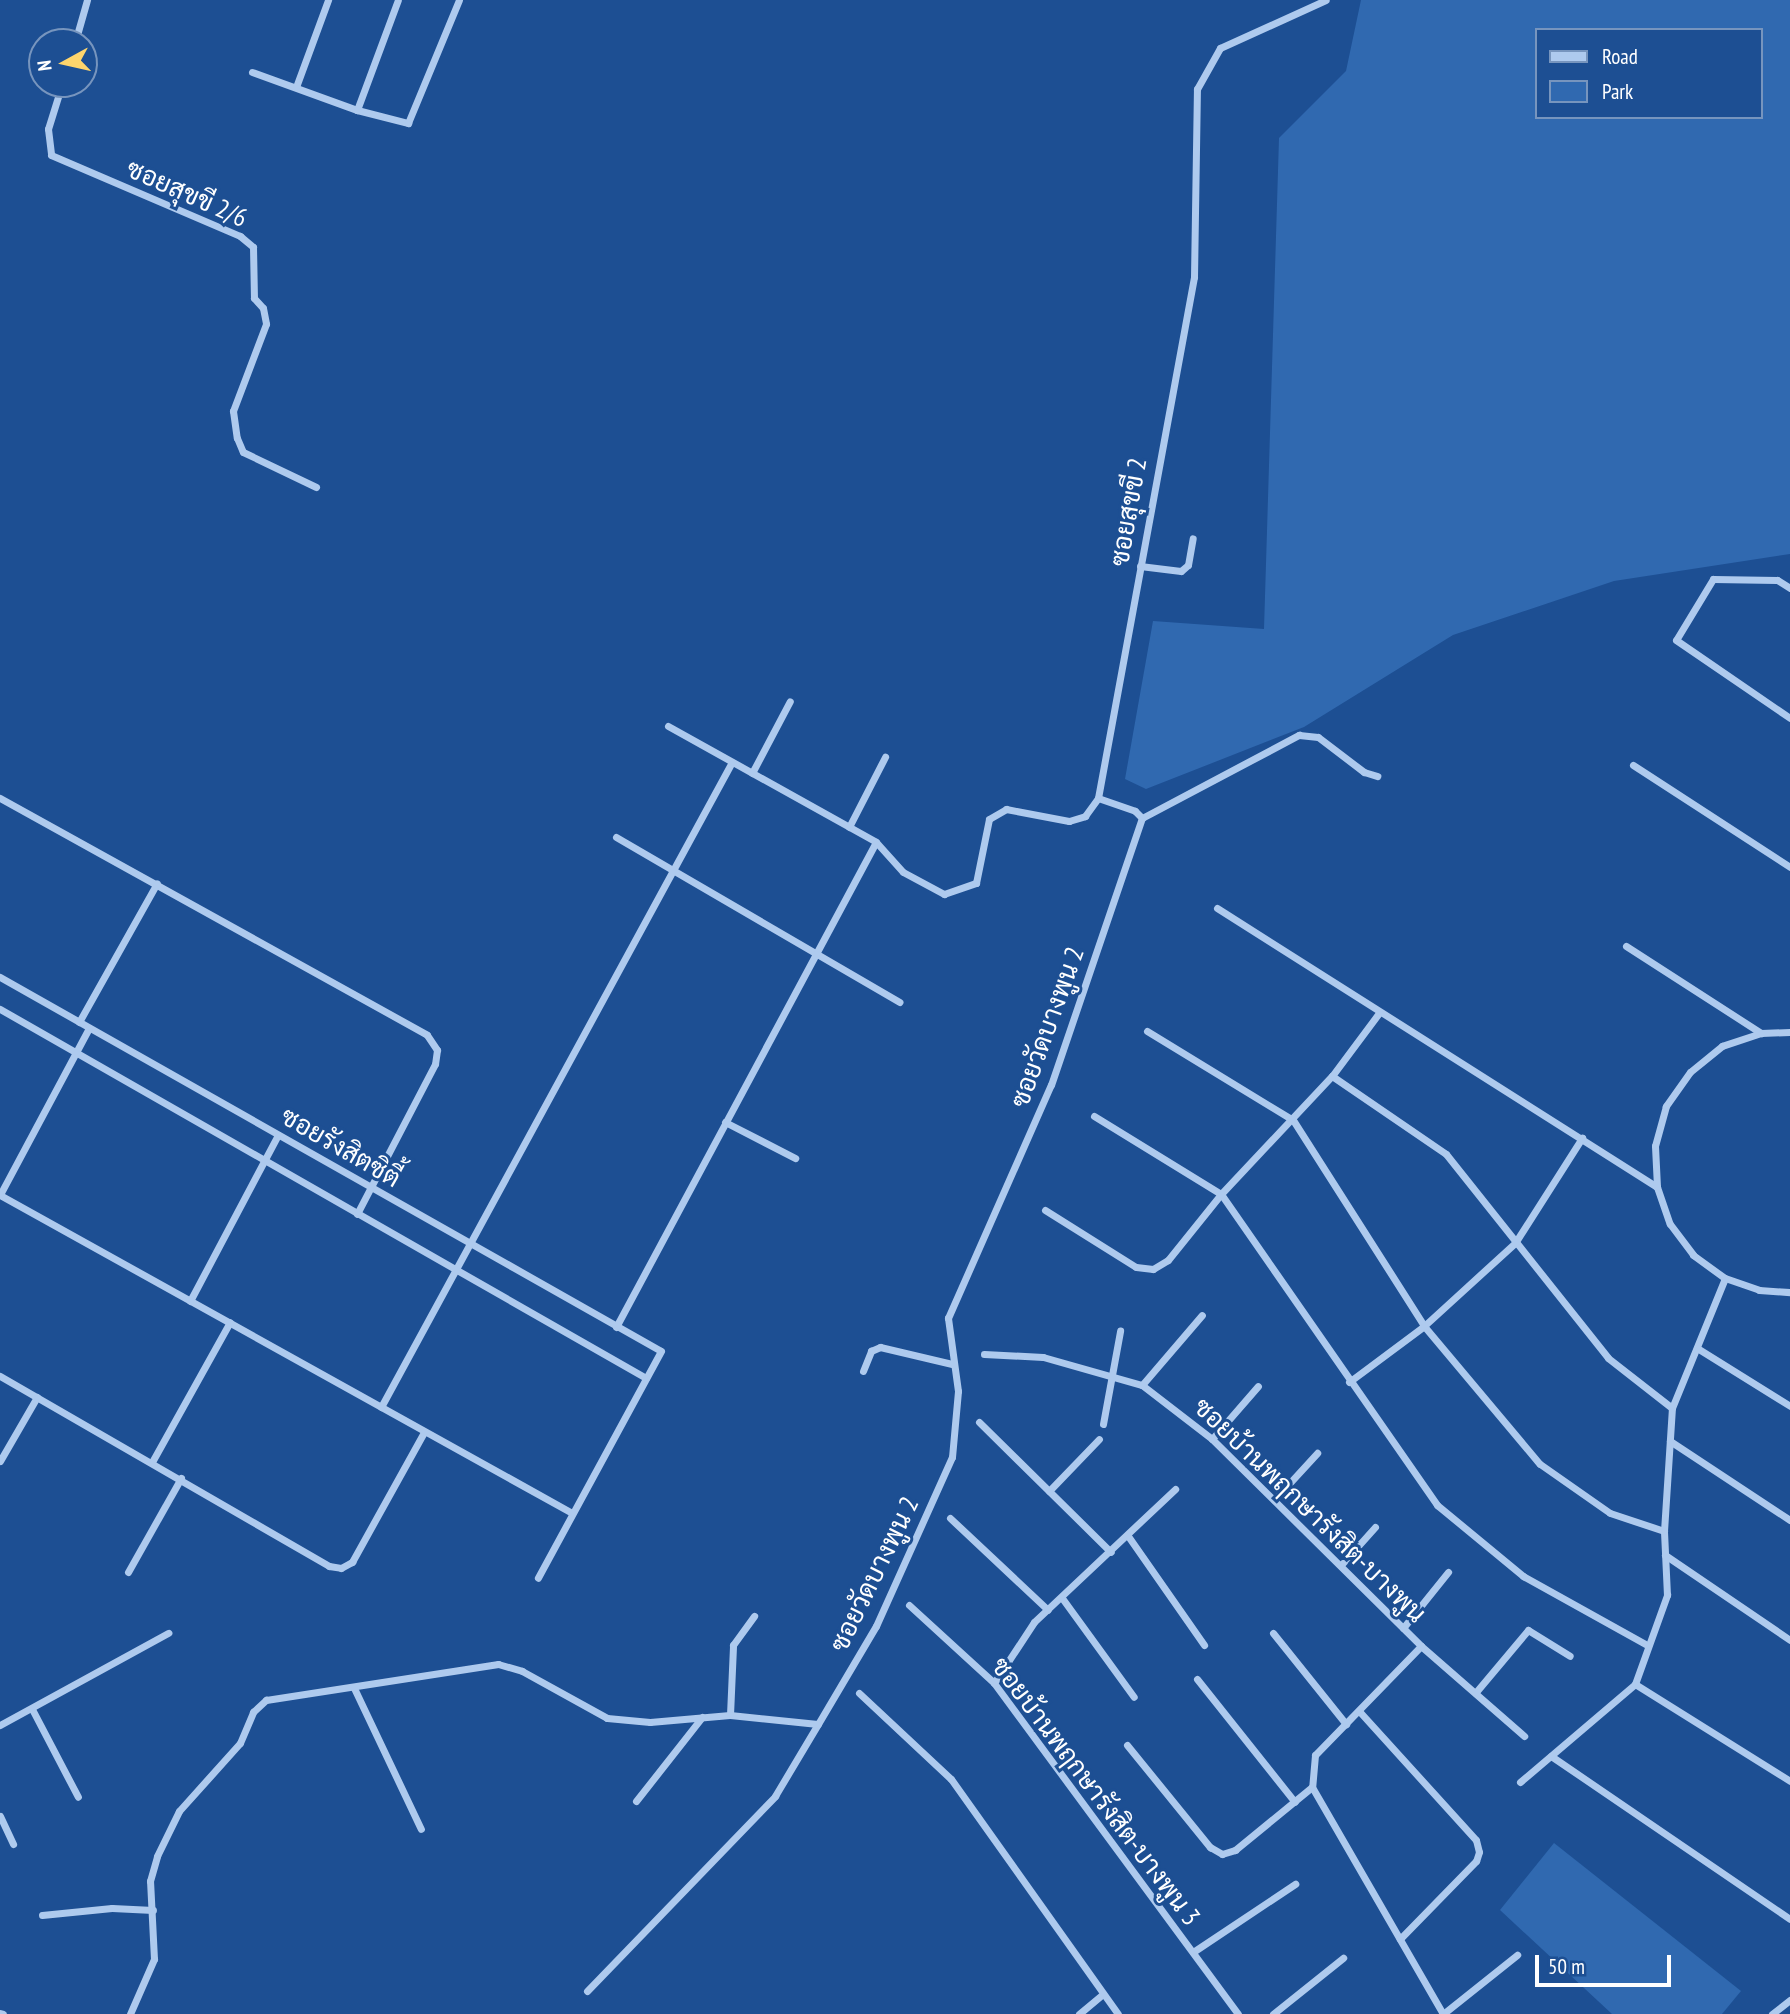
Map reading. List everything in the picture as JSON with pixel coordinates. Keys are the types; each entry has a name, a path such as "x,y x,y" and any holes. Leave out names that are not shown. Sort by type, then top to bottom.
{"street":[{"path":"79,28 87,0"},
{"path":"296,87 328,0"},
{"path":"356,110 398,0"},
{"path":"252,72 356,110 408,123 459,0"},
{"name":"ซอยสุขขี 2","path":"1098,798 1143,566 1194,277 1196,89 1220,48 1326,0"},
{"name":"ซอยสุขขี 2/6","path":"58,98 48,129 51,155 240,236 253,247 254,298 263,308 266,324 233,411 237,438 243,452 316,487"},
{"path":"1143,566 1174,571 1188,565 1193,538"},
{"path":"1790,588 1777,579 1713,579 1676,639 1790,718"},
{"path":"752,773 789,701"},
{"path":"668,726 876,842 903,872 944,894 976,883 989,819 1006,808 1069,821 1084,816 1098,798 1135,811 1142,818 1299,735 1318,737 1364,772 1377,776"},
{"path":"849,827 885,757"},
{"path":"381,1407 732,762"},
{"path":"1633,765 1790,867"},
{"path":"0,798 427,1035 437,1050 435,1064 357,1214"},
{"name":"ซอยวัดบางพูน 2","path":"587,1991 775,1796 876,1626 952,1457 958,1398 948,1318 1051,1085 1142,818"},
{"path":"616,837 899,1002"},
{"path":"615,1327 876,842"},
{"path":"79,1022 157,883"},
{"path":"1217,908 1657,1187"},
{"path":"1626,946 1761,1032"},
{"name":"ซอยรังสิตซิตี้","path":"0,977 661,1351 646,1378 454,1271 265,1159 0,1009"},
{"path":"1045,1210 1136,1267 1153,1269 1168,1260 1221,1195 1332,1076 1379,1013"},
{"path":"89,1028 0,1195 572,1513"},
{"path":"1147,1031 1293,1120 1424,1326 1540,1464 1610,1513 1664,1531"},
{"path":"1790,1032 1761,1032 1722,1046 1690,1072 1666,1106 1655,1146 1657,1187 1670,1224 1685,1245 1725,1278 1759,1290 1790,1292"},
{"path":"1332,1076 1447,1154 1608,1359 1672,1408"},
{"path":"1094,1116 1221,1195 1437,1505 1523,1576 1647,1645"},
{"path":"726,1122 795,1158"},
{"path":"190,1301 278,1135"},
{"path":"1349,1382 1424,1326 1515,1243 1582,1138"},
{"path":"1520,1782 1635,1684 1667,1595 1664,1531 1672,1408 1725,1278"},
{"path":"1142,1385 1202,1315"},
{"path":"152,1462 230,1322"},
{"path":"1103,1424 1120,1331"},
{"path":"863,1371 871,1351 880,1347 920,1354 952,1364"},
{"path":"1697,1348 1790,1406"},
{"name":"ซอยบ้านพฤกษารังสิต-บางพูน","path":"984,1354 1043,1357 1142,1385 1212,1439 1421,1646 1315,1755 1312,1787"},
{"path":"0,1376 330,1566 341,1568 352,1562 425,1432"},
{"path":"538,1578 646,1378"},
{"path":"1212,1439 1258,1386"},
{"path":"0,1461 37,1397"},
{"path":"979,1422 1111,1552"},
{"path":"1049,1491 1099,1439"},
{"path":"1670,1441 1790,1520"},
{"path":"1274,1500 1317,1453"},
{"path":"128,1573 181,1478"},
{"path":"994,1684 1034,1622 1175,1489"},
{"path":"950,1518 1048,1610"},
{"path":"1341,1565 1375,1527"},
{"path":"1128,1535 1204,1645"},
{"path":"1665,1555 1790,1640"},
{"path":"1403,1628 1448,1572"},
{"path":"1062,1598 1134,1697"},
{"name":"ซอยบ้านพฤกษารังสิต-บางพูน 3","path":"909,1605 994,1684 1238,2014"},
{"path":"730,1715 729,1666 733,1645 754,1616"},
{"path":"1476,1692 1528,1630 1570,1656"},
{"path":"0,1725 168,1633"},
{"path":"1273,1633 1346,1724"},
{"path":"1421,1646 1524,1736"},
{"path":"130,2014 141,1998 154,1959 148,1910 150,1881 179,1811 240,1743 253,1712 266,1700 290,1694 354,1688 418,1673 498,1664 522,1671 607,1718 650,1722 730,1715 818,1724"},
{"path":"1197,1679 1296,1802"},
{"path":"1635,1684 1790,1781"},
{"path":"354,1688 421,1829"},
{"path":"859,1693 951,1779 1118,2014"},
{"path":"32,1709 78,1797"},
{"path":"1359,1711 1476,1840 1479,1852 1476,1861 1400,1939"},
{"path":"636,1801 702,1717"},
{"path":"1126,1745 1210,1847 1223,1854 1236,1850 1312,1787 1443,2014 1517,1955"},
{"path":"1551,1756 1790,1919"},
{"path":"0,1816 13,1844"},
{"path":"1193,1952 1295,1884"},
{"path":"42,1915 111,1908 148,1910"},
{"path":"1273,2014 1343,1958"},
{"path":"1079,2014 1103,1994"},
{"path":"1772,2014 1790,2000"}],"green space":[{"path":"1361,0 1790,0 1790,554 1614,581 1453,635 1304,727 1146,789 1125,779 1153,621 1264,629 1279,138 1346,71"},
{"path":"1554,1843 1741,1991 1722,2014 1612,2014 1500,1910"}]}
